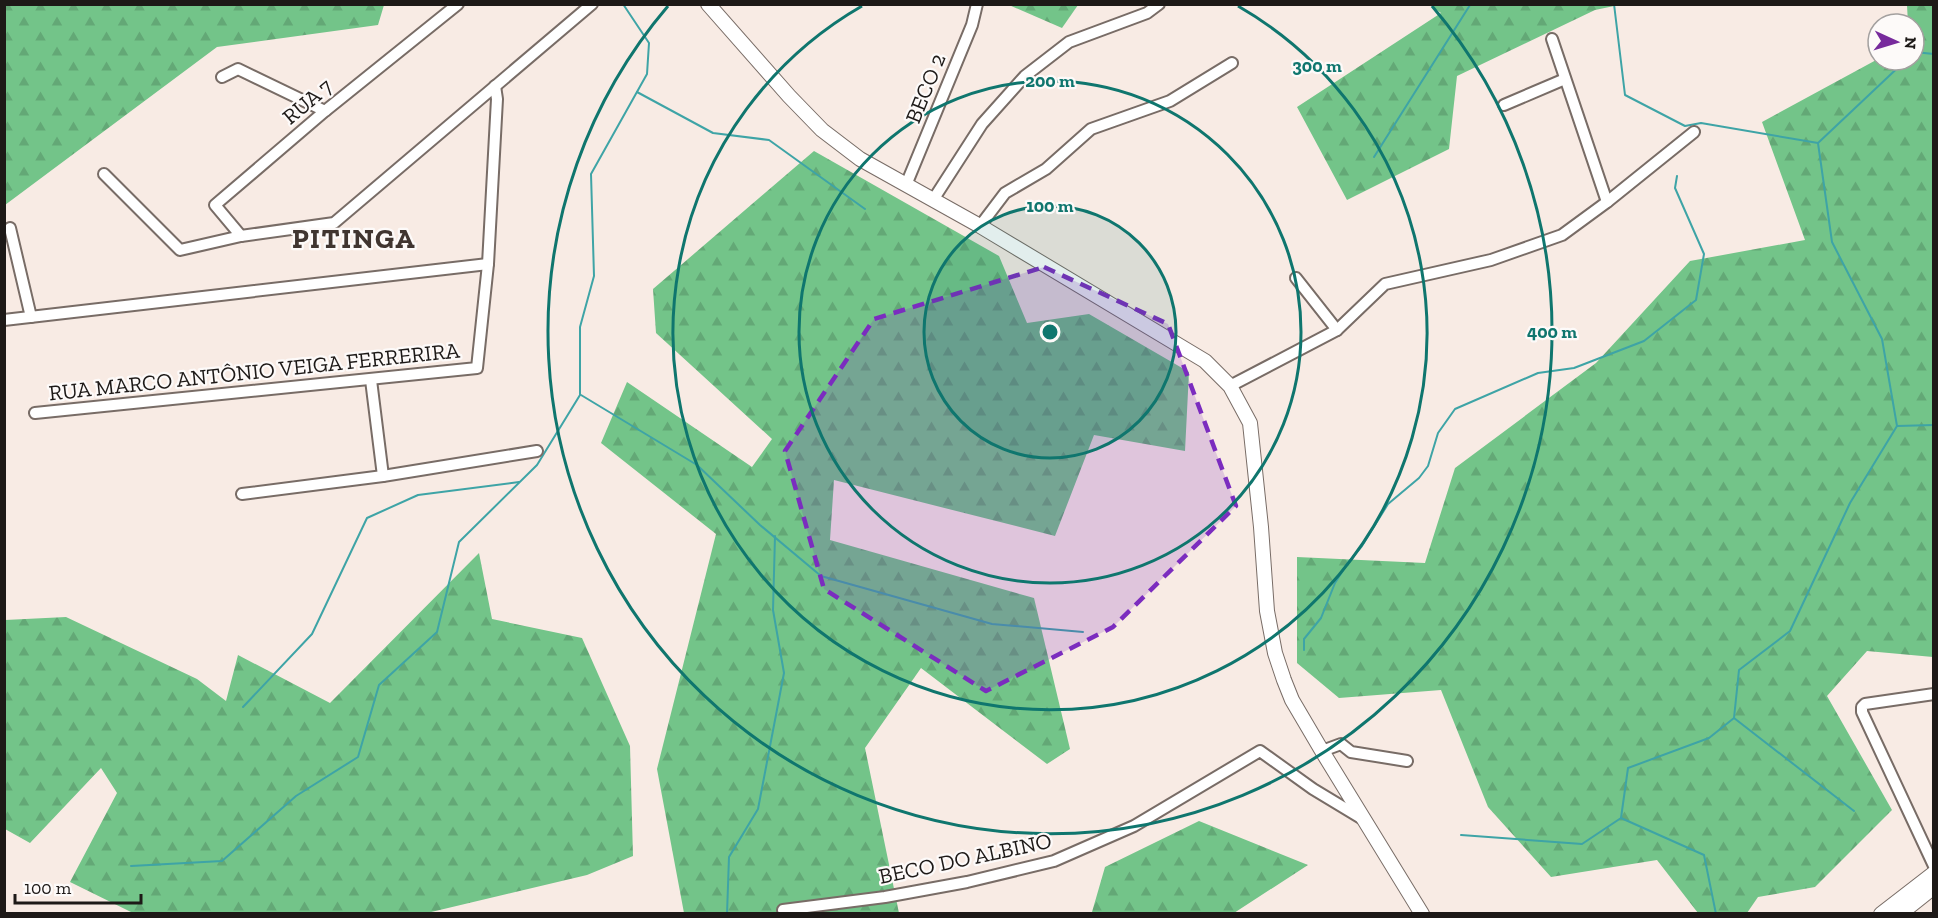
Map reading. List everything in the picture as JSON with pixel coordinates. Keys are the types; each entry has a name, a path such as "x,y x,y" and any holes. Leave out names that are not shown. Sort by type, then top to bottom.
{"main road":[{"path":"708,4 822,130 860,159 980,226 1205,361 1230,386 1250,423 1267,611 1275,653 1292,700 1361,818 1422,914"},
{"path":"718,4 769,64 789,96"},
{"path":"1881,914 1934,873"},
{"path":"1900,914 1934,887"}],"street":[{"name":"RUA 7","path":"241,237 215,205 325,111 458,4"},
{"path":"104,174 180,250 241,237 334,223 592,4"},
{"name":"BECO 2","path":"906,185 972,25 977,4"},
{"path":"933,200 982,124 1025,76 1069,42 1147,13 1160,4"},
{"path":"1552,39 1607,202"},
{"path":"980,226 1005,193 1046,169 1091,129 1170,101 1232,63"},
{"path":"222,77 238,69 325,111"},
{"path":"1504,105 1565,79"},
{"path":"4,320 488,264 497,99 495,86"},
{"path":"1230,386 1337,330 1385,284 1491,260 1562,235 1694,132"},
{"path":"10,228 31,317"},
{"name":"RUA MARCO ANTÔNIO VEIGA FERRERIRA","path":"35,413 477,368 488,264"},
{"path":"1296,278 1337,330"},
{"path":"371,380 383,476"},
{"path":"242,494 383,476 537,451"},
{"path":"1934,694 1865,704 1862,707 1862,712 1934,867"},
{"path":"1322,751 1341,744 1351,752 1407,761"},
{"name":"BECO DO ALBINO","path":"783,910 896,895 967,882 1054,861 1134,826 1260,752 1313,789 1361,818"}],"highlighted area":[{"path":"1044,267 1168,324 1236,506 1113,627 986,691 824,589 785,451 874,319"}],"green space":[{"path":"144,4 148,6 154,4 384,5 378,25 217,47 5,205 5,5"},
{"path":"1009,5 1078,5 1062,28"},
{"path":"1430,5 1619,5 1595,10 1457,76 1449,149 1347,200 1297,107 1441,13"},
{"path":"1907,5 1934,5 1933,657 1867,651 1827,696 1892,810 1815,887 1758,897 1747,913 1698,913 1657,860 1551,877 1488,807 1441,690 1339,698 1297,663 1297,557 1425,563 1455,468 1596,363 1690,261 1805,240 1762,122 1866,66 1866,72 1926,72 1926,12 1907,12"},
{"path":"814,151 999,256 1027,323 1089,314 1189,372 1185,451 1094,435 1055,536 834,480 830,540 1034,598 1070,749 1047,764 921,668 865,748 899,913 684,913 657,769 716,534 601,443 627,382 752,467 772,439 656,333 653,289"},
{"path":"479,553 492,619 582,638 630,746 633,856 587,875 427,913 133,913 70,882 117,793 101,768 30,843 5,829 5,620 66,617 197,679 226,701 238,655 330,703"},
{"path":"1199,821 1308,865 1234,913 1076,913 1092,912 1105,867"}],"waterway":[{"path":"131,866 222,861 296,796 358,757 379,685 437,632 459,542 537,465 580,395 580,327 594,276 591,174 647,74 649,43 623,4"},
{"path":"1449,4 1471,4"},
{"path":"1614,4 1625,95 1685,126 1701,123 1818,143 1893,72"},
{"path":"1374,157 1470,5"},
{"path":"1926,53 1934,54"},
{"path":"637,92 713,133 769,140 865,209"},
{"path":"1461,835 1582,844 1621,818 1628,768 1709,738 1734,718 1739,670 1790,631 1850,503 1897,426 1882,339 1832,242 1818,143"},
{"path":"1304,650 1304,639 1321,618 1335,583 1362,546 1388,504 1419,478 1428,466 1438,433 1455,409 1538,373 1574,368 1644,341 1696,300 1704,254 1675,188 1677,176"},
{"path":"581,395 697,465 760,525 821,576 992,624 1083,632"},
{"path":"1897,426 1934,425"},
{"path":"243,707 312,634 367,518 418,495 519,482"},
{"path":"727,914 729,857 758,809 784,673 773,610 775,536"},
{"path":"1734,718 1854,811"},
{"path":"1621,818 1704,855 1716,914"}],"district":[{"name":"PITINGA","path":"354,238"}]}
